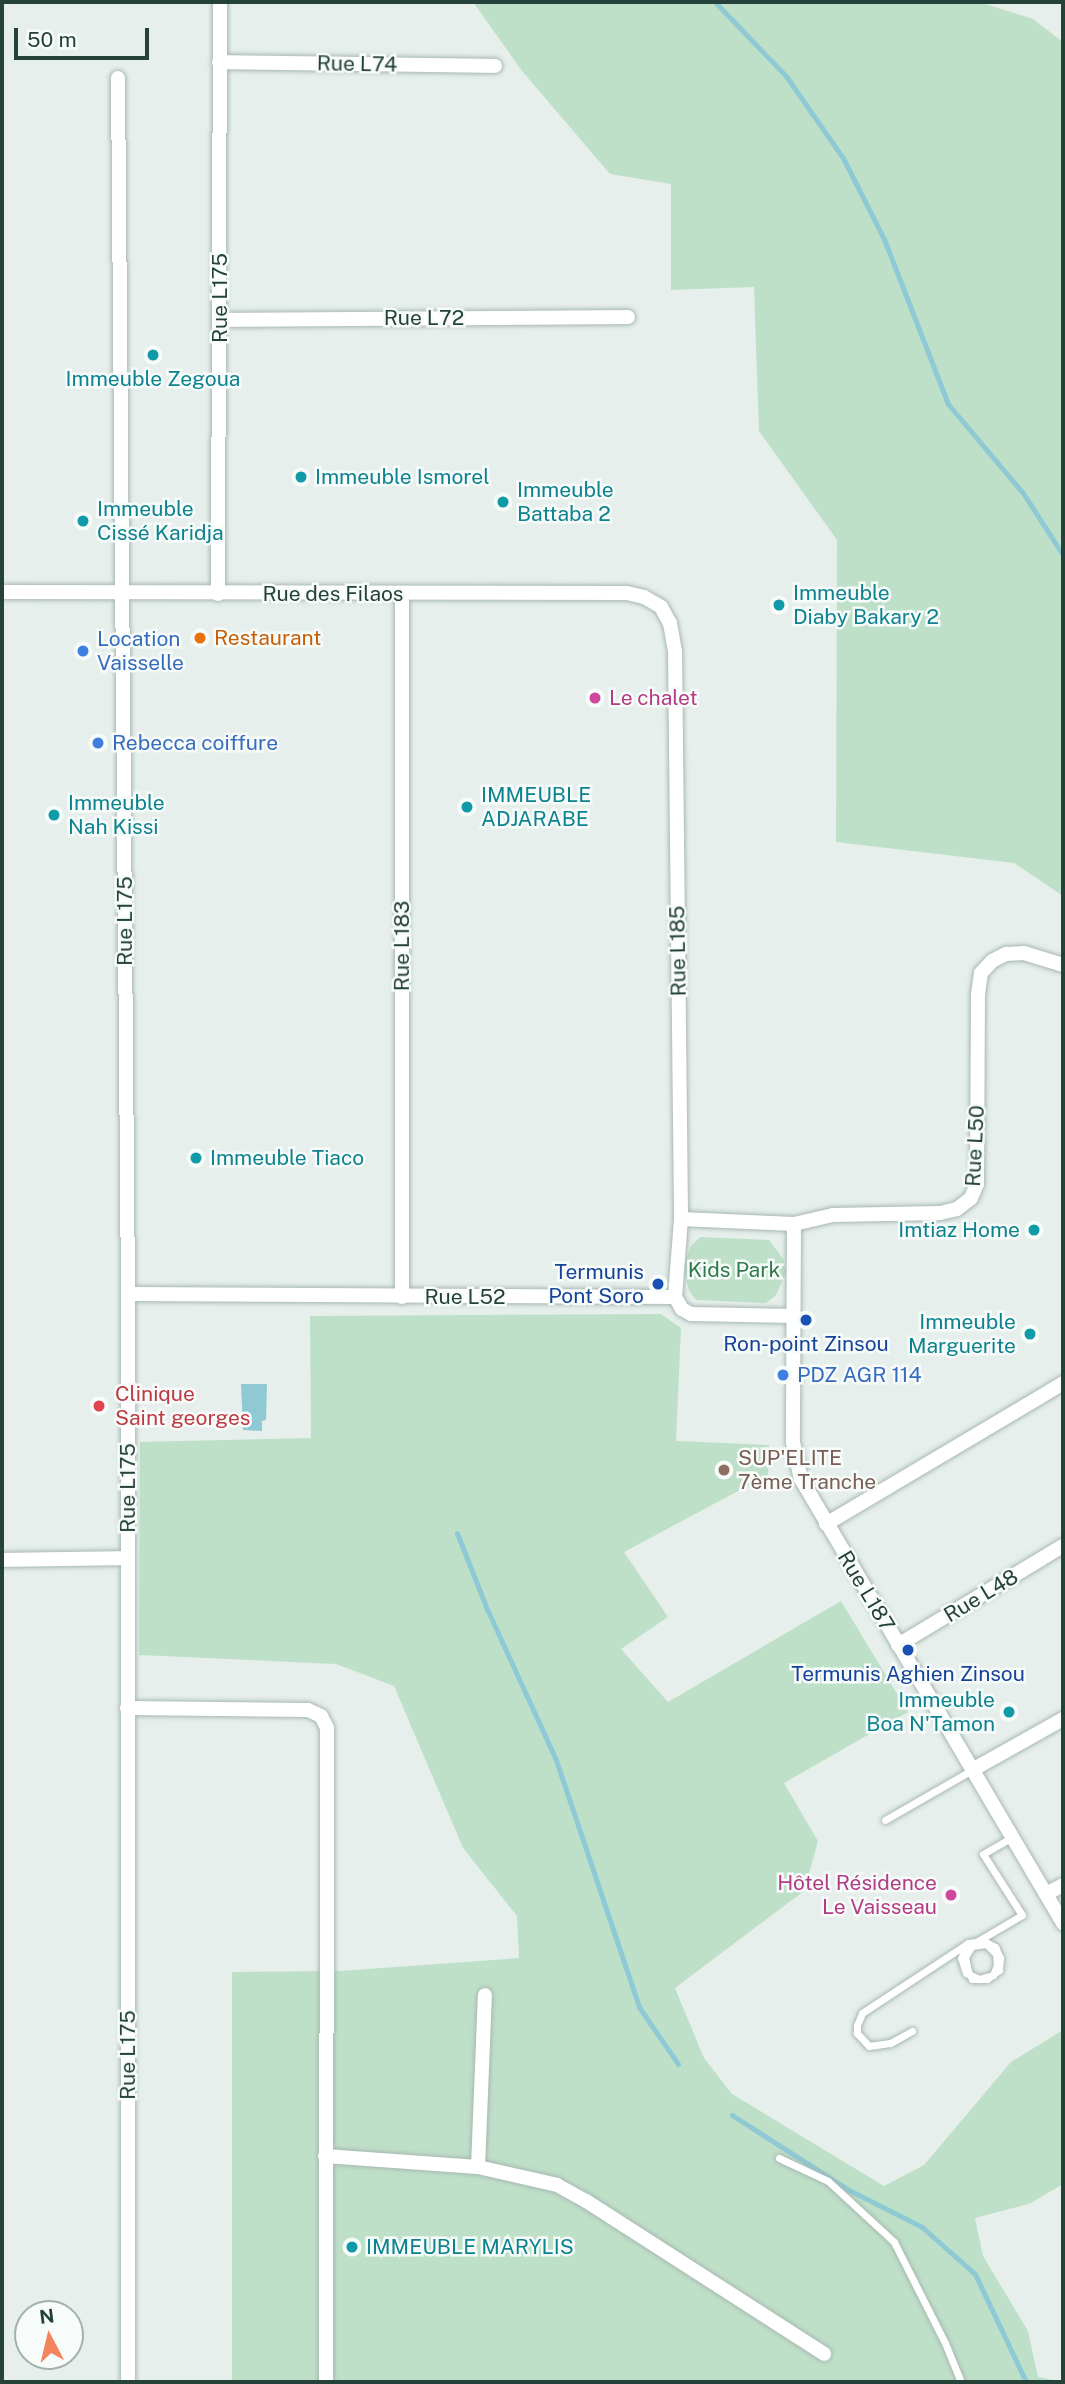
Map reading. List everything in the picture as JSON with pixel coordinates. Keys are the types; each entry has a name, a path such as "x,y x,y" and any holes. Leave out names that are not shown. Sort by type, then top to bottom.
{"street":[{"name":"Rue L175","path":"218,594 220,2"},
{"name":"Rue L74","path":"219,62 495,66"},
{"name":"Rue L175","path":"118,78 128,1294 128,2382"},
{"name":"Rue L72","path":"220,320 628,317"},
{"name":"Rue des Filaos","path":"2,592 627,593 644,597 661,607"},
{"name":"Rue L183","path":"402,594 402,1297"},
{"name":"Rue L185","path":"661,607 670,623 675,651 681,1219 675,1297"},
{"name":"Rue L50","path":"681,1219 794,1224 833,1215 940,1213 957,1209 971,1198 977,1184 978,994 981,973 992,961 1006,954 1024,953 1063,965"},
{"name":"Rue L187","path":"794,1224 795,1461 810,1500 1063,1923"},
{"name":"Rue L52","path":"128,1294 675,1297"},
{"path":"675,1297 682,1308 691,1314 794,1316"},
{"path":"826,1524 1063,1383"},
{"name":"Rue L48","path":"898,1645 1063,1546"},
{"path":"2,1560 128,1558"},
{"path":"127,1708 308,1710 321,1716 327,1728 326,2382"},
{"path":"972,1770 1063,1719"},
{"path":"1046,1894 1063,1885"},
{"path":"478,2167 485,1995"},
{"path":"325,2156 478,2167 557,2185 586,2200 824,2354"}],"lane":[{"path":"885,1820 972,1770"},
{"path":"912,2031 890,2043 869,2046 857,2033 857,2025 862,2012 968,1943 976,1942 984,1941 995,1947 1000,1958 999,1969 993,1974 987,1979 980,1979 972,1979 968,1971 965,1957 972,1947 986,1944 996,1954 997,1965 993,1975 986,1977 979,1979 973,1976 966,1973 961,1958 966,1948 977,1941 988,1934 1022,1915 983,1854 1012,1836"},
{"path":"779,2158 828,2181 894,2242 945,2343 961,2382"}],"green space":[{"path":"473,2 980,2 1033,19 1063,42 1063,896 1014,863 836,842 837,540 759,431 754,287 671,290 671,184 610,174 522,71"},
{"name":"Kids Park","path":"700,1237 769,1240 784,1260 786,1273 776,1295 766,1303 696,1300 689,1291 683,1267 691,1246"},
{"path":"661,1314 681,1328 676,1441 769,1445 768,1475 624,1552 668,1617 621,1649 668,1702 841,1601 908,1712 784,1783 818,1841 804,1891 675,1988 704,2058 732,2094 884,2186 924,2165 1011,2062 1063,2030 1063,2184 1029,2204 975,2218 983,2256 1028,2331 1038,2377 1063,2382 232,2382 232,1972 340,1971 519,1958 517,1916 463,1848 394,1686 336,1664 139,1655 140,1442 311,1438 310,1316"}],"water":[{"path":"241,1384 267,1384 266,1420 262,1421 262,1431 243,1430"}],"waterway":[{"path":"715,2 786,76 843,158 884,239 948,404 1023,493 1063,555"},
{"path":"457,1533 487,1609 556,1760 639,2007 678,2064"},
{"path":"732,2115 849,2190 922,2227 975,2274 1026,2382"}],"place":[{"name":"Immeuble Zegoua","path":"153,355"},
{"name":"Immeuble Ismorel","path":"301,477"},
{"name":"Immeuble Battaba 2","path":"503,502"},
{"name":"Immeuble Cissé Karidja","path":"83,521"},
{"name":"Immeuble Diaby Bakary 2","path":"779,605"},
{"name":"Restaurant","path":"200,638"},
{"name":"Location Vaisselle","path":"83,651"},
{"name":"Le chalet","path":"595,698"},
{"name":"Rebecca coiffure","path":"98,743"},
{"name":"IMMEUBLE ADJARABE","path":"467,807"},
{"name":"Immeuble Nah Kissi","path":"54,815"},
{"name":"Immeuble Tiaco","path":"196,1158"},
{"name":"Imtiaz Home","path":"1034,1230"},
{"name":"Termunis Pont Soro","path":"658,1284"},
{"name":"Ron-point Zinsou","path":"806,1320"},
{"name":"Immeuble Marguerite","path":"1030,1334"},
{"name":"PDZ AGR 114","path":"783,1375"},
{"name":"Clinique Saint georges","path":"99,1406"},
{"name":"SUP'ELITE 7ème Tranche","path":"724,1470"},
{"name":"Termunis Aghien Zinsou","path":"908,1650"},
{"name":"Immeuble Boa N'Tamon","path":"1009,1712"},
{"name":"Hôtel Résidence Le Vaisseau","path":"951,1895"},
{"name":"IMMEUBLE MARYLIS","path":"352,2247"}]}
